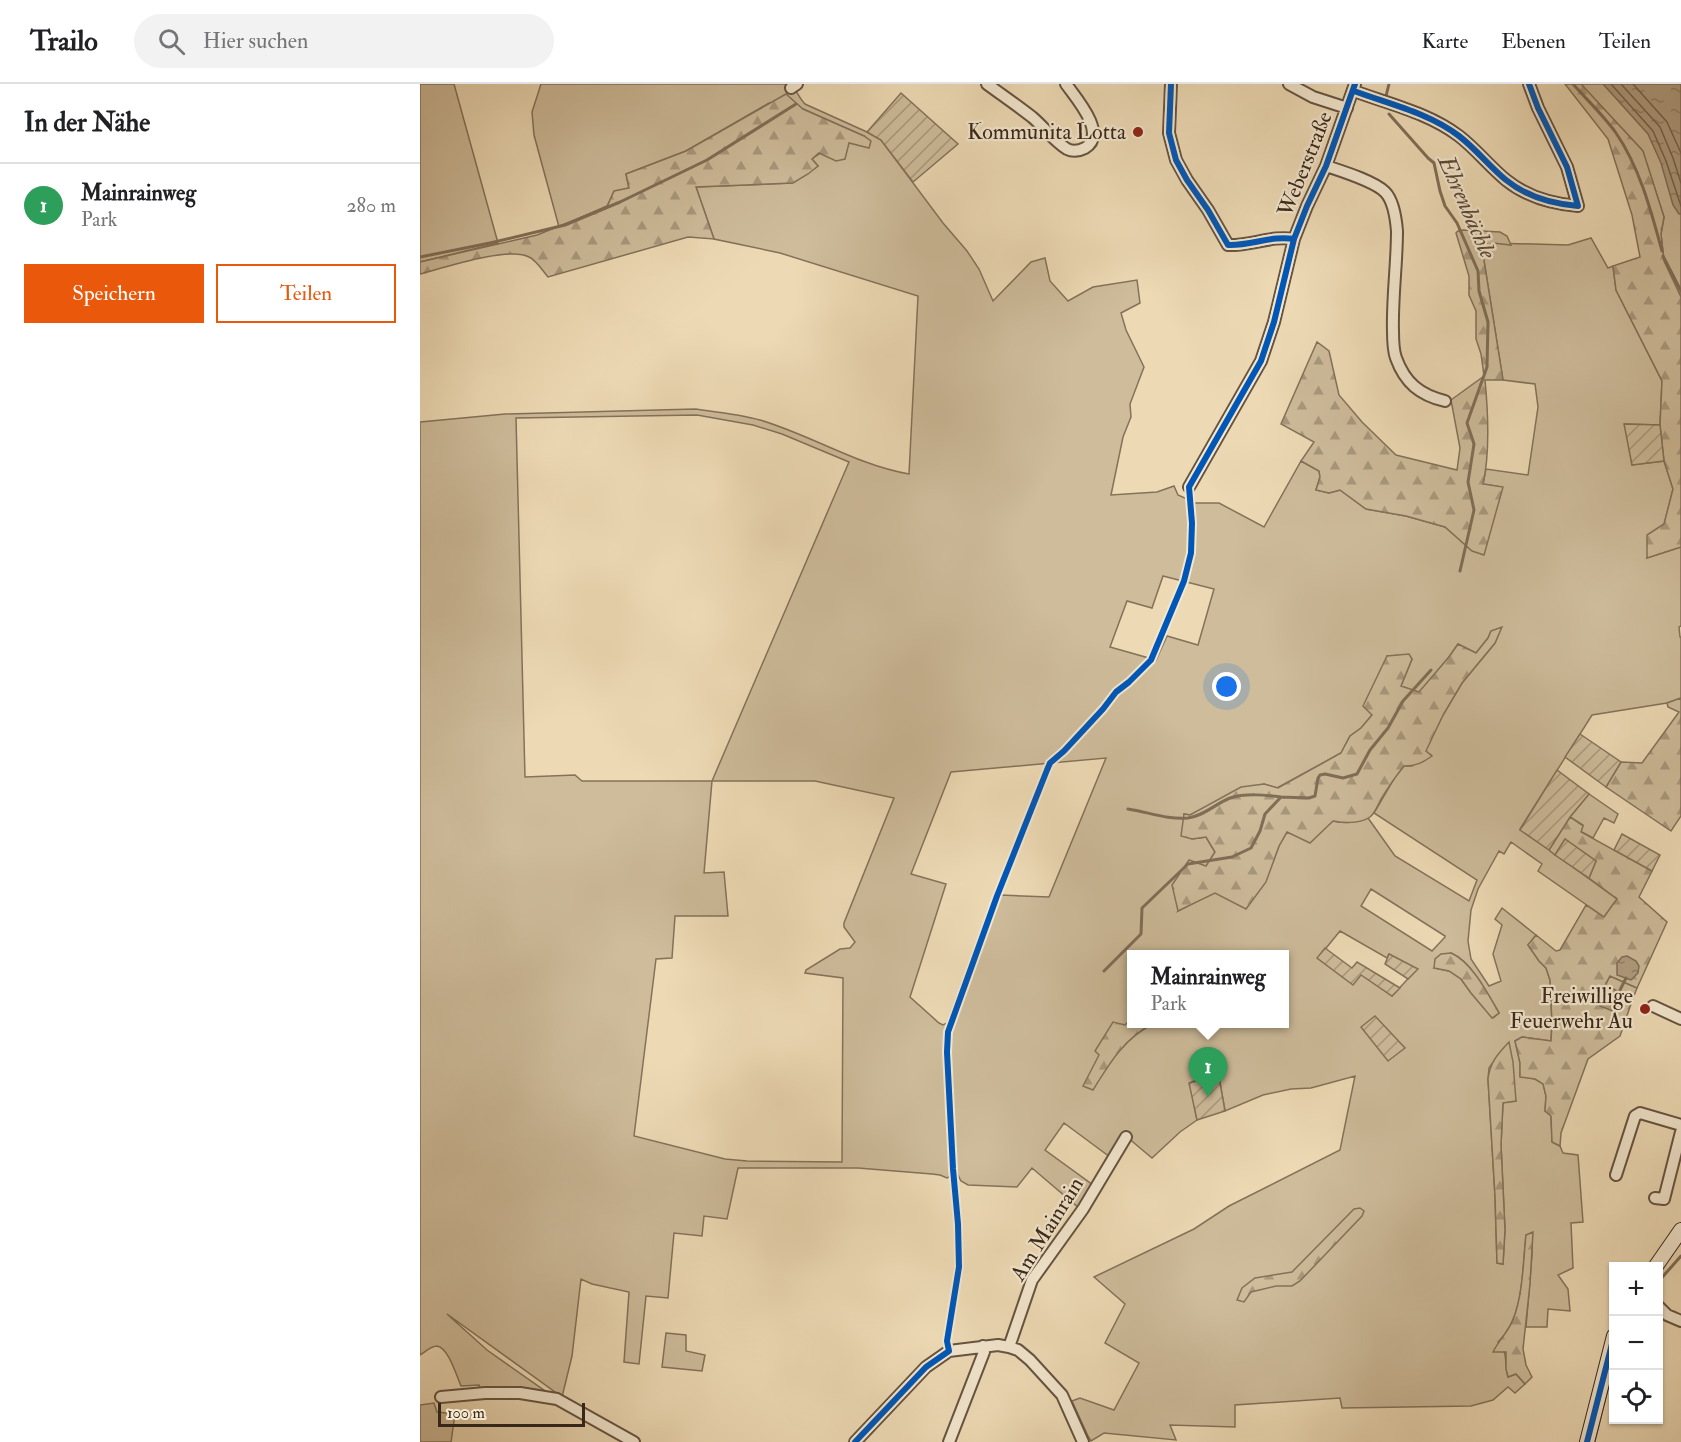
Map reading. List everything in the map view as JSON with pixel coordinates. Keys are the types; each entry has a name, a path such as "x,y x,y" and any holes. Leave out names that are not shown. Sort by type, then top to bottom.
{"main road":[{"path":"1659,1262 1681,1230"},
{"path":"1587,1442 1609,1356"}],"street":[{"path":"987,84 1032,117 1057,142 1070,150 1078,151 1090,144 1094,136 1092,122 1066,84"},
{"path":"1171,84 1169,133 1176,160 1186,180 1208,210 1228,244 1238,245 1282,237 1294,240"},
{"path":"1289,84 1313,97 1347,108"},
{"path":"1354,88 1426,117 1459,136 1506,180 1522,191 1541,199 1578,206 1567,167 1538,108 1529,84"},
{"name":"Weberstraße","path":"1189,487 1261,361 1274,322 1294,240 1326,166 1354,88"},
{"path":"1326,166 1361,178 1385,192 1393,206 1397,246 1393,320 1395,356 1403,374 1412,385 1428,397 1445,401"},
{"path":"1653,1006 1681,1019"},
{"path":"1616,1175 1635,1116 1640,1113 1681,1125"},
{"path":"1655,1198 1664,1199 1681,1132"},
{"name":"Am Mainrain","path":"1009,1347 1032,1280 1083,1209 1126,1137"},
{"path":"1663,1310 1667,1315 1681,1321"},
{"path":"855,1442 926,1367 949,1351 998,1345 1018,1350 1062,1395 1083,1442"},
{"path":"949,1442 984,1353 983,1346"},
{"path":"441,1397 520,1393 558,1399 634,1442"}],"green space":[{"path":"420,84 454,84 498,243 420,262"},
{"path":"541,84 791,84 805,104 881,140 943,223 967,251 979,269 993,301 1031,262 1045,258 1050,281 1068,301 1093,287 1137,280 1140,303 1121,313 1126,330 1144,367 1130,404 1131,417 1123,437 1111,495 1157,492 1174,486 1178,495 1187,499 1188,503 1219,503 1264,527 1301,461 1319,471 1320,477 1316,490 1329,493 1340,490 1366,509 1406,516 1445,527 1472,550 1502,487 1483,484 1486,469 1528,475 1538,407 1535,384 1503,380 1482,248 1493,243 1568,245 1591,238 1608,268 1613,266 1616,290 1662,381 1660,425 1625,424 1632,465 1664,461 1673,489 1664,525 1647,558 1681,547 1681,626 1679,627 1681,698 1667,703 1592,715 1520,829 1617,899 1604,917 1538,871 1542,864 1511,842 1504,854 1499,851 1478,889 1471,910 1468,941 1471,959 1489,986 1501,981 1493,954 1502,925 1495,919 1502,908 1536,935 1528,945 1546,968 1550,980 1551,1041 1522,1037 1515,1041 1520,1063 1520,1076 1543,1083 1546,1096 1545,1111 1551,1116 1552,1142 1560,1146 1563,1153 1578,1155 1583,1222 1571,1223 1573,1268 1558,1275 1568,1289 1570,1311 1548,1309 1547,1327 1526,1327 1532,1233 1526,1235 1518,1306 1507,1331 1498,1342 1505,1355 1508,1377 1516,1374 1525,1384 1515,1393 1508,1387 1493,1400 1471,1406 1342,1408 1340,1398 1235,1405 1235,1427 1170,1425 1176,1440 1104,1433 1091,1441 1088,1436 1072,1401 1080,1398 1114,1410 1139,1363 1105,1343 1125,1304 1094,1277 1194,1229 1229,1206 1340,1150 1355,1076 1311,1088 1291,1089 1263,1095 1225,1111 1219,1077 1196,1080 1190,1083 1197,1120 1152,1158 1127,1137 1110,1157 1064,1123 1045,1150 1093,1185 1079,1208 1032,1168 1017,1187 968,1185 961,1181 957,1173 947,1178 932,1174 858,1168 738,1168 727,1219 704,1216 702,1236 674,1233 668,1298 646,1296 639,1364 624,1362 629,1292 592,1284 581,1279 572,1356 562,1397 447,1314 487,1350 548,1393 481,1390 479,1385 461,1386 445,1351 437,1346 420,1355 420,422 505,414 695,409 760,420 871,464 909,474 918,296 780,253 714,239 696,187 792,183 818,166 812,159 818,155 864,136 803,109 769,103 686,151 626,174 629,188 614,192 607,206 559,227 534,135 532,112","holes":["697,415 753,425 782,434 849,462 712,781 582,781 575,775 525,777 516,418","1163,576 1214,589 1198,645 1167,636 1156,660 1110,647 1127,601 1152,608","1501,628 1495,643 1462,683 1443,715 1425,751 1431,755 1412,766 1404,766 1374,813 1477,880 1469,901 1395,856 1368,818 1351,822 1333,821 1323,829 1287,832 1273,862 1178,911 1215,852 1206,837 1192,839 1184,814 1190,815 1264,784 1277,788 1341,753 1350,736 1361,728 1372,715 1387,656 1409,655 1412,659 1401,686 1419,693 1458,644 1476,653 1491,631","1106,758 1049,897 1000,895 993,897 947,1023 943,1025 910,997 946,884 911,874 951,772","712,781 815,781 894,798 844,923 844,927 855,942 850,948 840,949 806,970 805,973 843,978 842,1162 725,1159 634,1136 656,959 672,958 675,916 728,916 724,872 704,873","1371,889 1445,936 1432,951 1361,906","1340,931 1387,958 1389,954 1417,969 1392,996 1361,974 1318,958","1451,953 1459,957 1473,971 1499,1013 1493,1018 1461,979 1449,971 1434,968","1498,1055 1516,1101 1503,1102 1501,1145 1505,1230 1503,1264 1497,1263 1489,1068"]},
{"path":"1565,84 1581,84 1643,151 1664,217 1661,234 1664,261 1681,297 1681,547 1647,558 1647,535 1664,524 1673,489 1664,461 1660,425 1662,381 1616,290 1613,266 1640,257 1632,215 1608,139"},
{"path":"1581,84 1681,84 1681,297 1664,261 1661,234 1664,217 1647,164"},
{"path":"901,93 958,144 913,182 881,140 867,132"},
{"path":"786,94 803,109 864,136 871,141 869,148 849,143 845,159 836,161 819,153 812,159 818,166 793,183 696,187 714,239 688,237 548,277 532,258 520,254 476,259 420,274 420,262 537,235 607,207 614,191 629,188 626,174 686,151"},
{"path":"1463,230 1500,232 1507,236 1511,245 1493,243 1482,248 1503,380 1485,380 1488,446 1483,484 1503,487 1484,555 1472,551 1445,527 1406,516 1366,509 1340,490 1329,493 1316,490 1320,477 1319,471 1301,461 1314,442 1281,424 1317,342 1329,351 1339,395 1362,422 1396,455 1457,470 1460,448 1451,400 1484,376 1476,339 1476,311 1469,295 1469,276 1456,233"},
{"path":"1624,424 1660,425 1664,461 1632,465"},
{"path":"1502,627 1495,643 1462,683 1443,715 1426,751 1432,756 1419,764 1404,766 1370,817 1357,822 1333,821 1310,843 1287,832 1279,846 1266,882 1246,909 1215,893 1178,911 1172,885 1189,860 1206,866 1215,852 1206,837 1192,839 1181,836 1184,814 1190,815 1241,787 1264,784 1278,788 1341,753 1350,736 1361,728 1372,715 1363,706 1387,656 1409,654 1412,659 1401,686 1419,692 1458,644 1476,653 1491,631"},
{"path":"1681,698 1681,816 1671,831 1606,787 1621,762 1642,763 1679,712 1668,707 1667,703"},
{"path":"1580,734 1621,762 1606,787 1565,757"},
{"path":"1557,770 1589,794 1570,817 1549,850 1520,830"},
{"path":"1589,794 1618,814 1614,823 1604,818 1593,838 1580,831 1583,825 1570,817"},
{"path":"1570,817 1583,826 1581,832 1652,871 1639,897 1667,922 1637,988 1610,976 1600,994 1620,1004 1621,999 1632,1001 1620,1036 1588,1059 1561,1133 1560,1146 1552,1142 1551,1116 1545,1111 1546,1096 1543,1084 1535,1079 1520,1077 1520,1063 1515,1041 1522,1037 1551,1041 1550,980 1546,968 1528,945 1536,935 1556,951 1560,950 1586,905 1604,917 1617,899 1589,878 1596,861 1565,839 1555,855 1549,850"},
{"path":"1622,834 1660,855 1652,871 1614,850"},
{"path":"1565,839 1596,861 1589,878 1555,855"},
{"path":"1325,948 1352,968 1357,962 1400,988 1392,996 1361,975 1353,985 1317,958"},
{"path":"1451,953 1459,957 1473,971 1485,988 1499,1013 1492,1018 1461,979 1449,971 1434,968 1435,959 1441,954"},
{"path":"1389,954 1418,969 1408,979 1385,964"},
{"path":"1610,976 1637,988 1632,1001 1621,999 1622,997 1610,987 1604,988"},
{"path":"1375,1016 1405,1048 1388,1061 1361,1027"},
{"path":"1113,1022 1125,1025 1127,1023 1127,1028 1146,1028 1126,1044 1093,1090 1083,1086 1099,1055 1095,1051"},
{"path":"1509,1042 1516,1101 1503,1103 1501,1145 1505,1230 1503,1264 1497,1263 1488,1079 1498,1054"},
{"path":"1219,1077 1225,1111 1197,1120 1189,1083"},
{"path":"1360,1208 1364,1211 1362,1216 1300,1281 1292,1286 1276,1286 1251,1292 1244,1302 1237,1300 1242,1288 1255,1278 1292,1272 1354,1209"},
{"path":"1533,1232 1523,1349 1526,1365 1532,1377 1525,1384 1516,1374 1508,1377 1506,1352 1493,1352 1513,1320 1521,1289 1526,1235"},
{"path":"666,1333 686,1335 686,1351 705,1355 702,1371 662,1367"},
{"path":"434,1403 437,1412 455,1414 451,1442 420,1442 420,1405"}],"water":[{"path":"1603,84 1681,84 1681,214 1673,205 1661,163 1648,134"},
{"path":"1627,956 1636,961 1639,966 1638,973 1631,980 1617,975 1617,963 1622,957"},
{"path":"1610,987 1619,992 1622,997 1620,1004 1613,1011 1600,1006 1599,994 1604,988"}],"waterway":[{"name":"Ehrenbächle","path":"1386,96 1389,84"},
{"path":"1573,84 1616,133 1632,161 1644,190 1662,251"},
{"path":"420,257 565,225 620,202 707,160 796,104"},
{"name":"Ehrenbächle","path":"1389,114 1434,163 1445,206 1457,223 1478,271 1479,291 1488,322 1487,367 1467,423 1474,444 1468,482 1474,510 1460,571"},
{"path":"1663,256 1681,291"},
{"name":"Ehrenbächle","path":"1104,971 1141,934 1142,908 1188,864 1232,857 1251,848 1260,831 1265,814 1281,797 1309,798 1315,796 1320,775 1343,778 1357,774 1403,701 1431,670"},
{"path":"1128,809 1166,817 1188,818 1199,815 1236,796 1281,797"},
{"path":"1619,992 1626,978"},
{"path":"1663,1276 1681,1256"},
{"path":"1594,1442 1609,1382"}],"cycle path":[{"path":"1171,84 1169,133 1176,160 1228,245 1278,238 1294,239"},
{"path":"855,1442 926,1367 949,1351 947,1341 959,1267 947,1052 948,1032 997,896 1050,763 1064,751 1116,692 1151,660 1184,581 1191,553 1192,523 1189,487 1261,361 1274,322 1294,239 1326,166 1355,84"},
{"path":"1354,91 1408,110 1447,128 1465,141 1506,180 1522,191 1549,201 1578,206 1567,167 1538,108 1529,84"},
{"path":"1587,1442 1609,1356"}],"place":[{"name":"Kommunita Lotta","path":"1138,132"},
{"name":"Freiwillige Feuerwehr Au","path":"1645,1009"},
{"name":"Mainrainweg","path":"1208,1097"}]}
